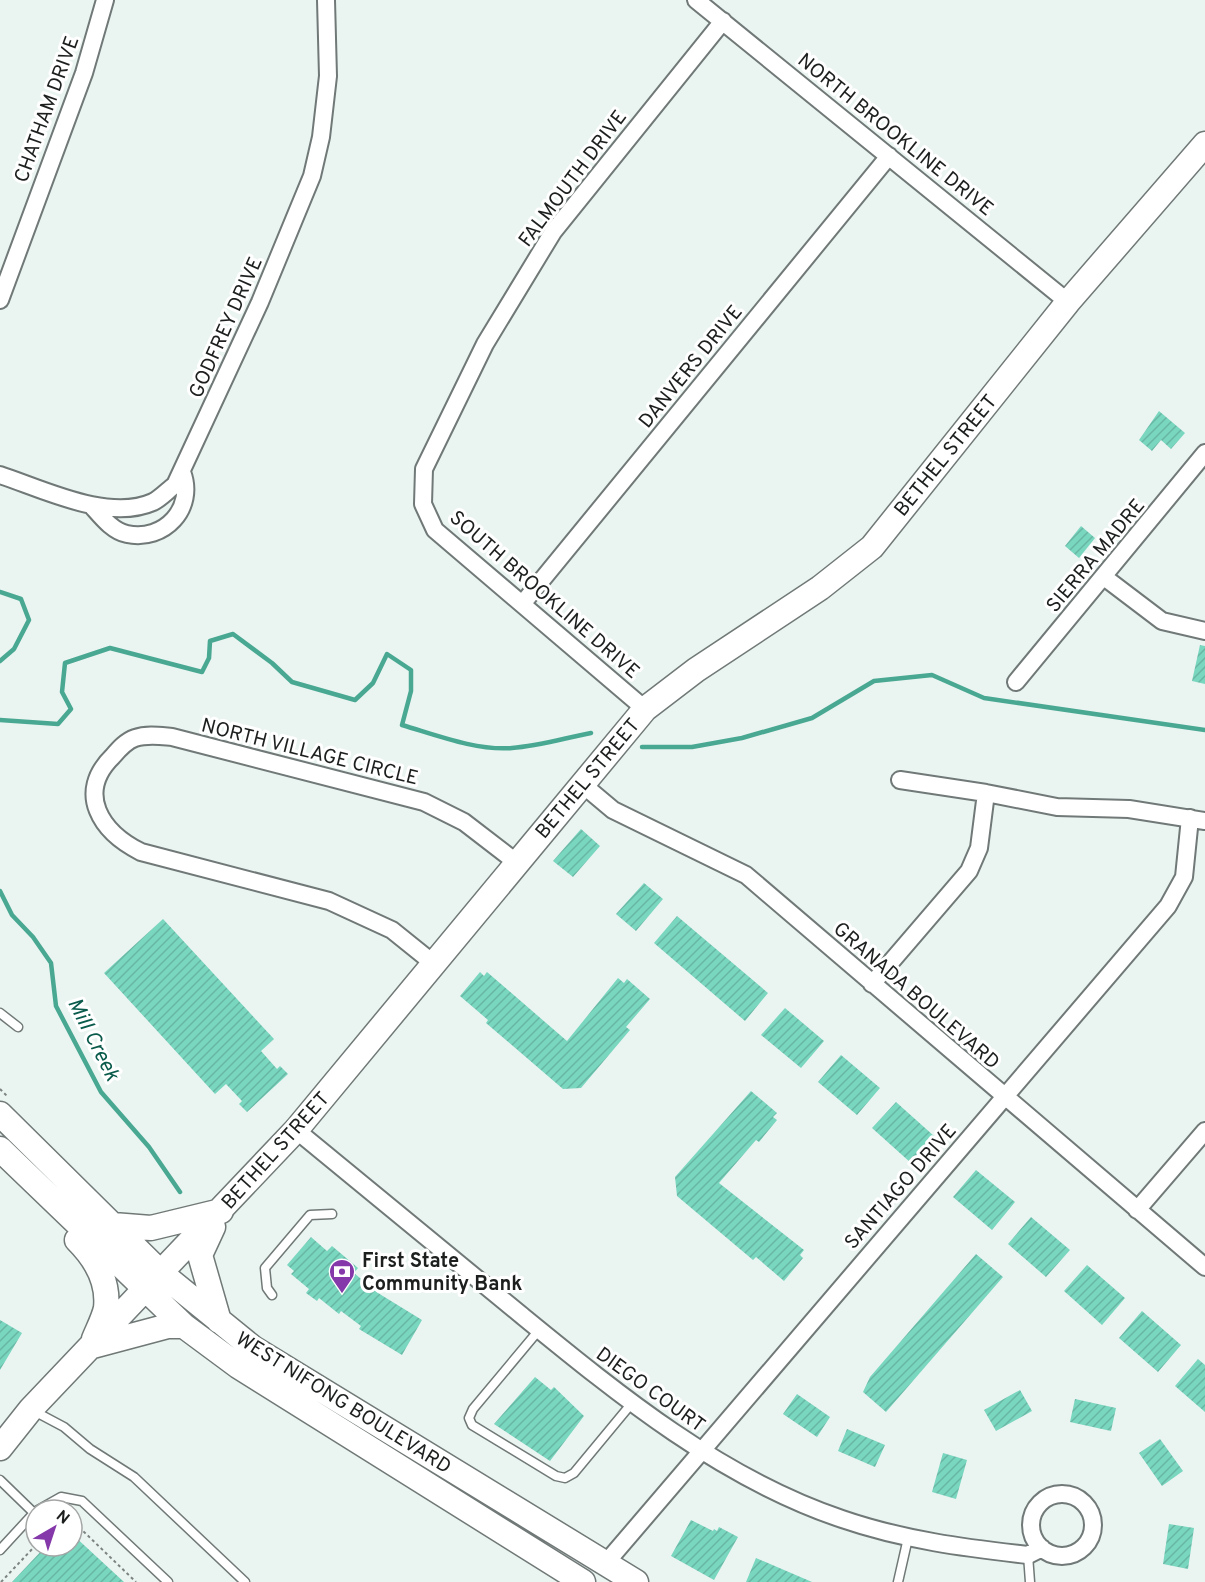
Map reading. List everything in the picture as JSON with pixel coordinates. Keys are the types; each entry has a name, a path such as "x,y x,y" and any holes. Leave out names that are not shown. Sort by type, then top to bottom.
{"main road":[{"name":"BETHEL STREET","path":"0,1448 31,1409 296,1130 645,709 696,670 820,588 872,547 1068,302 1205,144"},
{"name":"WEST NIFONG BOULEVARD","path":"0,1114 112,1225 184,1326 287,1399 583,1582"},
{"name":"WEST NIFONG BOULEVARD","path":"0,1149 23,1173 154,1282 219,1321 253,1348 636,1582"},
{"path":"23,1173 28,1193 92,1255 104,1281 106,1308 91,1347"},
{"path":"112,1225 152,1228 221,1211"},
{"path":"219,1321 200,1255 221,1211"},
{"path":"91,1347 168,1326 184,1326"},
{"path":"464,1508 495,1512 588,1568 605,1564"}],"street":[{"name":"CHATHAM DRIVE","path":"0,300 84,74 105,0"},
{"name":"GODFREY DRIVE","path":"0,475 91,505 117,509 154,501 175,485 260,302 312,176 321,137 328,76 326,0"},
{"name":"NORTH BROOKLINE DRIVE","path":"696,0 1068,302"},
{"name":"FALMOUTH DRIVE","path":"424,469 485,344 553,232 723,21"},
{"name":"DANVERS DRIVE","path":"524,603 890,156"},
{"name":"SIERRA MADRE","path":"1016,682 1205,453"},
{"name":"SOUTH BROOKLINE DRIVE","path":"424,469 423,504 435,530 524,603 645,709"},
{"path":"91,505 113,528 128,534 152,533 167,526 182,508 188,486 182,472"},
{"path":"1104,577 1162,621 1205,631"},
{"name":"NORTH VILLAGE CIRCLE","path":"433,963 392,930 329,901 141,852 121,842 108,830 95,802 95,781 102,766 133,738 150,735 172,737 424,802 464,822 516,862"},
{"path":"900,780 1057,807 1129,809 1198,820"},
{"name":"GRANADA BOULEVARD","path":"582,784 613,810 746,875 1205,1267"},
{"path":"872,984 969,872 979,848 986,793"},
{"name":"SANTIAGO DRIVE","path":"605,1564 700,1450 1175,897 1184,877 1198,820"},
{"name":"DIEGO COURT","path":"296,1130 539,1330 632,1403 700,1450 760,1484 841,1519 908,1538 1035,1551"},
{"path":"1137,1210 1205,1131"}],"lane":[{"path":"0,1013 18,1027"},
{"path":"272,1295 267,1288 266,1268 310,1215 332,1214"},
{"path":"539,1330 473,1409 469,1418 472,1425 556,1476 565,1478 574,1473 632,1403"},
{"path":"31,1409 64,1427 90,1449 134,1477 245,1582"},
{"path":"0,1480 24,1501"},
{"path":"59,1498 74,1498"},
{"path":"84,1503 168,1582"},
{"path":"0,1550 24,1525"},
{"path":"898,1582 908,1538"},
{"path":"1030,1582 1035,1551"}],"path":[{"path":"84,1532 136,1582"},
{"path":"1,1582 24,1558"}],"building":[{"path":"1159,411 1185,433 1171,449 1161,440 1152,451 1139,440"},
{"path":"1081,526 1095,538 1079,558 1065,546"},
{"path":"1200,645 1205,646 1205,684 1192,681"},
{"path":"581,829 600,846 573,877 553,861"},
{"path":"644,883 663,899 636,931 616,914"},
{"path":"677,916 768,993 745,1021 654,943"},
{"path":"163,919 274,1039 261,1051 277,1069 280,1066 288,1074 247,1112 239,1104 242,1101 226,1084 215,1094 104,973"},
{"path":"480,972 484,976 487,972 567,1041 618,978 624,983 627,979 650,999 626,1027 630,1030 581,1088 563,1089 486,1023 488,1020 460,996"},
{"path":"785,1008 824,1041 801,1068 761,1035"},
{"path":"841,1055 880,1088 857,1115 818,1082"},
{"path":"751,1091 777,1113 773,1117 777,1120 759,1142 756,1140 719,1183 804,1250 800,1255 803,1258 784,1281 756,1257 753,1260 677,1196 675,1177"},
{"path":"896,1102 934,1136 911,1163 872,1128"},
{"path":"976,1170 1015,1202 992,1230 953,1197"},
{"path":"1031,1217 1070,1250 1046,1277 1008,1244"},
{"name":"First State Community Bank","path":"311,1237 327,1251 332,1246 358,1268 354,1273 378,1293 422,1320 402,1355 359,1329 361,1326 341,1311 339,1314 319,1298 317,1301 306,1293 309,1289 291,1274 294,1271 287,1265"},
{"path":"976,1254 1003,1277 886,1412 863,1392 870,1377"},
{"path":"1087,1265 1125,1298 1102,1325 1064,1291"},
{"path":"1142,1311 1181,1345 1158,1372 1119,1338"},
{"path":"0,1320 22,1333 0,1370"},
{"path":"1198,1359 1205,1365 1205,1412 1175,1386"},
{"path":"535,1377 551,1390 554,1387 584,1416 550,1461 494,1424"},
{"path":"1020,1390 1032,1411 996,1431 984,1410"},
{"path":"797,1394 830,1417 817,1437 783,1414"},
{"path":"1075,1399 1116,1408 1111,1431 1070,1422"},
{"path":"847,1429 885,1445 875,1467 838,1451"},
{"path":"1160,1439 1183,1471 1162,1486 1139,1453"},
{"path":"943,1453 967,1460 956,1499 932,1492"},
{"path":"691,1520 713,1531 714,1529 717,1531 719,1527 738,1537 714,1580 671,1556"},
{"path":"1169,1524 1194,1528 1188,1569 1163,1564"},
{"path":"84,1545 124,1582 12,1582 35,1558 84,1558"},
{"path":"756,1558 812,1582 746,1582"}],"waterway":[{"path":"0,592 21,599 29,620 14,649 0,661"},
{"path":"0,720 58,724 71,709 62,692 65,663 110,648 202,672 209,658 210,641 233,634 272,663 292,682 355,700 373,683 387,654 411,670 411,691 402,725 457,741 485,747 512,748 591,733"},
{"path":"642,747 692,747 742,738 812,718 874,681 932,675 984,698 1205,730"},
{"name":"Mill Creek","path":"0,891 12,915 33,937 51,963 56,1006 101,1092 149,1147 180,1192"}],"place":[{"name":"First State Community Bank","path":"342,1295"}]}
